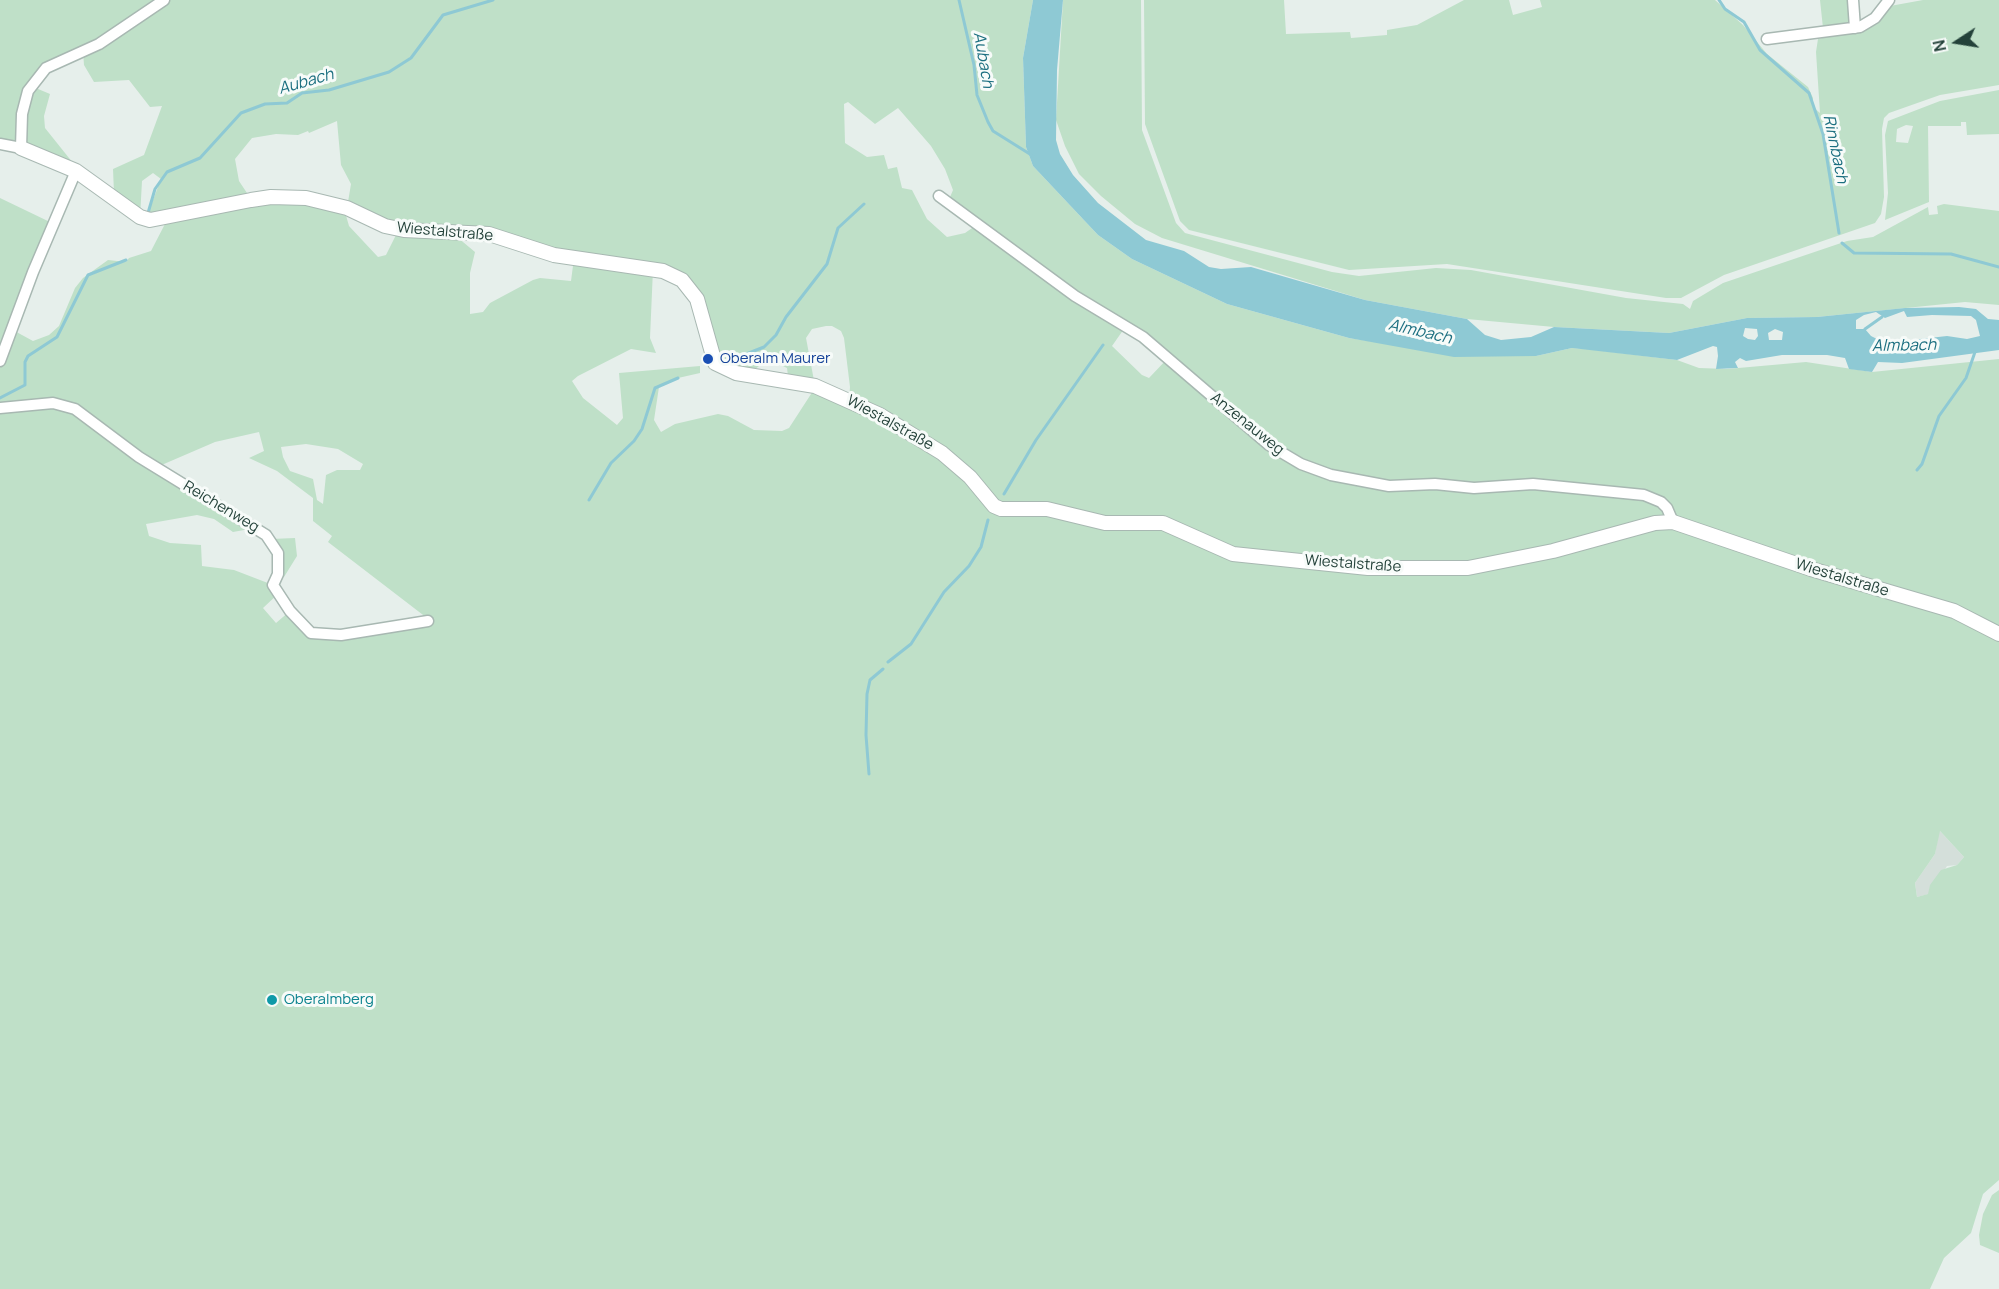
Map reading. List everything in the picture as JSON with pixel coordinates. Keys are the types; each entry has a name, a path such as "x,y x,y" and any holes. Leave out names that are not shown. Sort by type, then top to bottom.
{"street":[{"path":"21,148 22,114 28,91 46,68 99,45 164,0"},
{"path":"1854,0 1855,28"},
{"path":"1767,39 1855,28 1871,22 1889,0"},
{"name":"Wiestalstraße","path":"0,144 21,148 76,171 140,217 150,220 255,199 306,198 347,208 385,225 404,230 489,234 554,255 663,271 682,280 697,299 715,363 736,373 815,387 870,410 905,428 942,453 970,477 988,500 1001,509 1047,509 1105,523 1163,523 1233,554 1368,567 1468,568 1553,551 1655,523 1673,522 1811,569 1954,611 1999,634"},
{"path":"0,361 54,218 76,171"},
{"name":"Anzenauweg","path":"939,196 1075,296 1143,337 1269,445 1308,467 1331,475 1389,486 1435,484 1474,488 1533,484 1644,495 1661,502 1667,508 1673,522"},
{"name":"Reichenweg","path":"0,408 53,403 75,409 140,457 266,535 278,553 278,574 273,585 290,611 311,633 341,635 428,621"}],"shaded area":[{"path":"1939,830 1964,857 1957,865 1947,866 1929,894 1917,897 1915,883 1935,854"}],"green space":[{"path":"0,0 1033,0 1023,58 1026,147 1033,166 1098,235 1132,259 1227,304 1349,338 1382,343 1536,356 1572,348 1587,349 1677,360 1699,368 1727,369 1806,362 1872,372 1999,359 1999,1180 1983,1194 1971,1233 1944,1258 1930,1289 0,1289 0,198 52,223 11,329 33,341 49,335 59,326 75,288 83,278 108,260 126,262 129,258 151,251 166,222 148,213 161,179 153,173 142,181 140,217 114,193 113,169 144,155 162,106 150,107 129,80 94,82 84,65 83,51 63,58 31,86 50,94 44,116 45,128 73,163 0,144","holes":["848,102 875,124 898,108 931,146 945,169 953,190 948,202 975,226 965,233 947,237 927,219 912,190 902,188 897,167 888,169 884,155 867,157 845,143 844,104","337,121 341,165 351,184 347,208 251,199 239,181 235,159 252,138 276,134 298,135 308,131 309,133","345,212 397,233 386,255 378,257 349,226","451,232 574,258 571,281 540,278 533,280 490,303 483,312 470,314 470,273 475,252","653,269 689,287 725,369 748,375 759,366 773,361 787,368 788,376 813,391 789,428 782,431 754,430 728,416 718,414 675,424 661,432 654,420 659,387 678,378 700,373 700,366 619,373 623,418 617,425 583,398 572,381 631,349 656,353 650,338","826,326 832,326 841,331 844,338 850,387 849,399 815,386 806,338 812,329","1126,326 1168,358 1149,378 1142,375 1112,346","259,432 264,451 249,458 277,471 313,498 313,521 332,536 328,542 427,618 317,635 290,611 276,623 263,608 279,593 273,585 234,570 202,566 201,545 170,543 149,536 146,524 197,515 214,519 233,532 255,528 157,467 215,442","306,444 338,449 363,464 360,470 337,470 326,475 323,504 317,500 313,479 290,471 281,447","1940,831 1964,857 1957,865 1941,870 1930,885 1928,894 1917,897 1915,883 1935,854"]},
{"path":"1063,0 1141,0 1142,130 1176,223 1185,233 1332,272 1359,276 1436,268 1471,270 1626,298 1683,304 1690,309 1693,301 1723,283 1847,241 1873,237 1928,207 1929,215 1938,214 1937,206 1944,204 1999,211 1999,305 1965,302 1817,317 1747,318 1669,333 1554,327 1467,319 1365,300 1162,238 1135,224 1101,196 1079,174 1065,146 1056,120"},
{"path":"1144,0 1284,0 1286,34 1350,32 1351,38 1387,35 1387,30 1417,25 1464,0 1509,0 1513,15 1542,7 1540,0 1715,0 1743,25 1767,54 1808,87 1813,98 1812,106 1820,113 1816,52 1818,39 1869,28 1877,24 1890,6 1923,0 1999,0 1999,85 1940,95 1889,113 1884,118 1882,129 1884,197 1881,214 1875,223 1724,275 1681,298 1666,298 1447,264 1349,270 1189,230 1180,221 1145,124"},
{"path":"1820,0 1851,0 1852,24 1823,28"},
{"path":"1999,90 1999,134 1967,135 1966,122 1961,122 1961,126 1928,126 1929,202 1885,220 1888,193 1885,135 1888,121 1940,101","holes":["1906,125 1913,126 1908,143 1896,142 1897,129"]},
{"path":"295,538 297,556 284,577 278,574 271,539"},
{"path":"1999,1190 1999,1253 1980,1245 1979,1235 1983,1214 1992,1195"}],"water":[{"name":"Almbach","path":"1033,0 1063,0 1057,70 1056,140 1060,154 1073,175 1098,203 1146,240 1184,251 1209,267 1221,269 1251,267 1365,300 1467,319 1485,335 1501,340 1531,337 1554,327 1669,333 1747,318 1817,317 1905,308 1959,307 1976,309 1988,319 1999,320 1999,350 1902,363 1878,362 1872,372 1849,369 1845,358 1827,355 1782,355 1746,361 1740,358 1735,362 1738,368 1716,369 1717,347 1713,346 1677,360 1572,348 1536,356 1454,357 1349,338 1227,304 1132,259 1098,235 1033,166 1026,147 1023,58","holes":["1904,311 1907,317 1971,316 1976,320 1980,336 1967,339 1947,336 1885,343 1871,336 1865,329 1856,329 1856,320 1864,315 1876,312 1885,318","1745,328 1757,329 1758,336 1755,340 1743,336","1775,329 1783,332 1782,340 1769,340 1768,333"]}],"waterway":[{"name":"Aubach","path":"148,213 155,189 167,172 200,158 241,113 265,104 287,103 302,93 329,90 389,72 411,58 443,15 493,0"},
{"name":"Aubach","path":"959,0 974,65 977,95 988,122 993,131 1033,156"},
{"name":"Rinnbach","path":"1719,0 1725,9 1744,22 1760,50 1809,93 1823,134 1839,233"},
{"path":"726,362 764,347 776,335 786,317 827,264 838,228 864,204"},
{"name":"Rinnbach","path":"1842,243 1854,253 1951,254 1999,267"},
{"name":"Aubach","path":"0,398 25,385 25,362 28,356 57,337 88,275 126,260"},
{"path":"1865,329 1882,317"},
{"path":"1004,494 1036,440 1103,345"},
{"path":"1917,470 1922,464 1939,416 1966,378 1975,352"},
{"path":"589,500 611,463 634,441 642,429 655,388 678,378"},
{"path":"888,662 911,644 944,592 969,566 981,547 988,520"},
{"path":"869,774 866,735 867,694 870,680 883,669"}],"place":[{"name":"Oberalm Maurer","path":"708,359"},
{"name":"Oberalmberg","path":"272,1000"}]}
